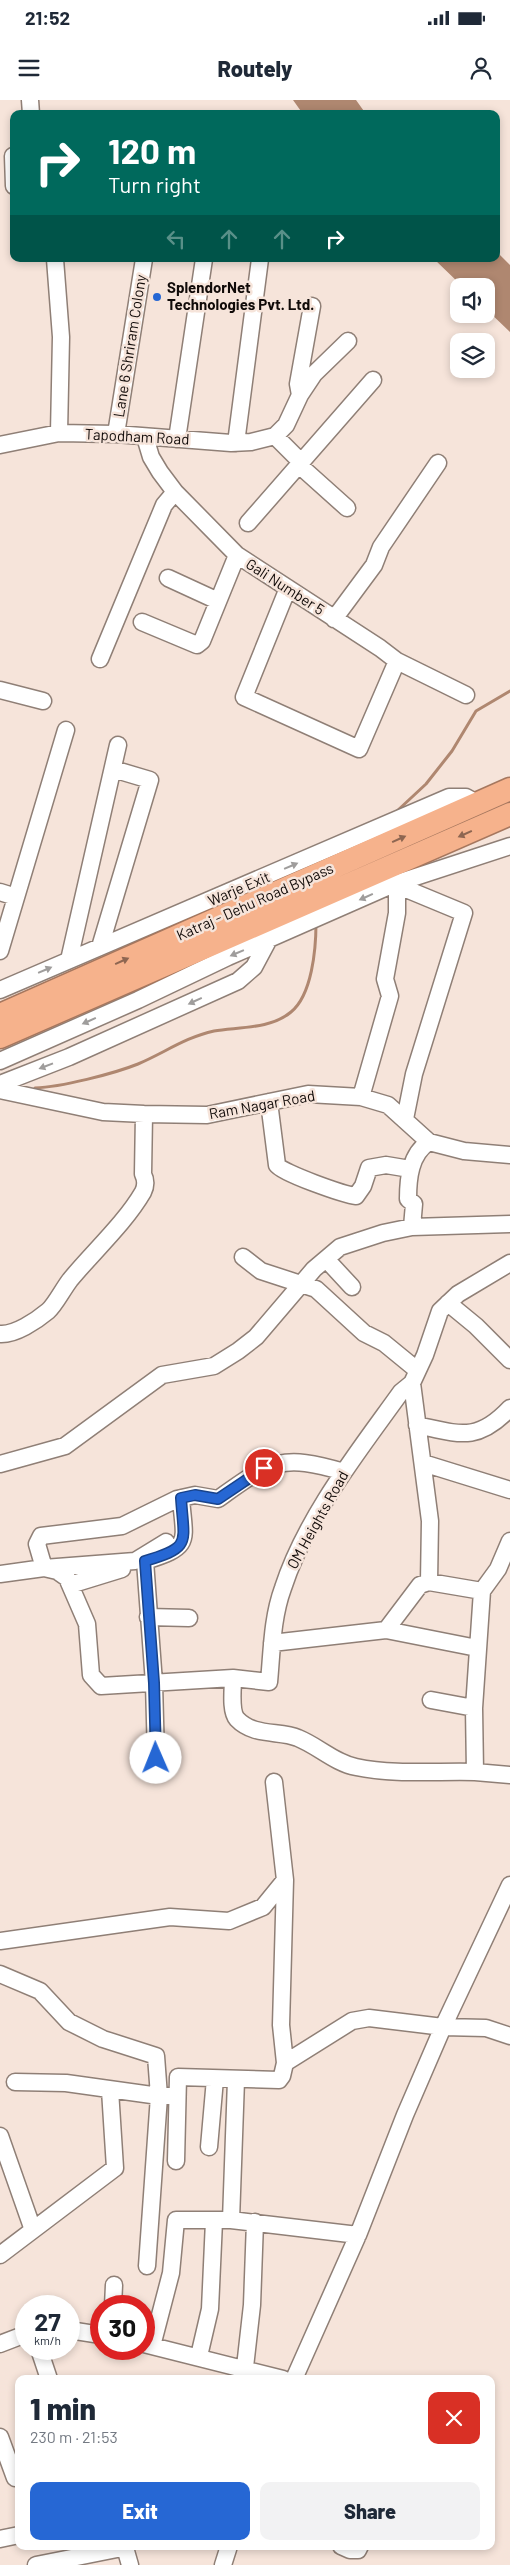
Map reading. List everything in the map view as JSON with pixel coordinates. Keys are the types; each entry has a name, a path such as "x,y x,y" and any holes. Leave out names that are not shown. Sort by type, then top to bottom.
{"highway":[{"name":"Katraj - Dehu Road Bypass","path":"298,906 354,859 510,789"},
{"name":"Katraj - Dehu Road Bypass","path":"0,1037 11,1017 261,911 298,906 350,884 386,878 510,814"}],"street":[{"path":"55,262 61,337 59,433"},
{"name":"Lane 6 Shriram Colony","path":"116,434 144,262"},
{"path":"177,439 204,262"},
{"path":"236,443 260,262"},
{"path":"300,395 298,384 312,306"},
{"path":"347,508 300,464 274,436 286,425 300,395 314,374 348,340"},
{"path":"248,523 373,380"},
{"name":"Tapodham Road","path":"0,445 59,433 116,434 236,443 250,442 274,436"},
{"name":"Gali Number 5","path":"145,436 151,458 175,492 237,555 334,620 380,648 397,662 466,695"},
{"path":"334,620 374,565 381,547 438,463"},
{"path":"100,659 164,505 175,492"},
{"path":"142,622 197,645 202,641 237,555"},
{"path":"168,578 218,601"},
{"path":"288,588 244,697 359,749 397,662"},
{"path":"0,690 43,701"},
{"path":"0,951 66,730"},
{"path":"69,960 118,744"},
{"path":"100,947 150,780 113,769"},
{"name":"Warje Exit","path":"0,1061 261,911 324,852 449,798 466,797 478,803"},
{"path":"298,906 337,910 386,878 510,846"},
{"path":"361,1097 390,996 386,980 397,913 397,889 386,878"},
{"path":"386,878 464,912 414,1074 405,1119"},
{"path":"0,892 16,897"},
{"path":"0,1084 78,1054 238,981 254,967 261,911"},
{"name":"Warje Exit","path":"0,990 100,947 261,911"},
{"name":"Ram Nagar Road","path":"0,1090 103,1112 144,1114 207,1115 308,1094 361,1097 388,1105 428,1142"},
{"path":"269,1102 277,1165 285,1172 340,1194 356,1196 363,1186 368,1168 386,1165 410,1169"},
{"path":"0,1334 16,1330 50,1310 58,1296 98,1246 116,1228 144,1191 146,1180 143,1174 144,1114"},
{"path":"412,1227 414,1204 408,1199 410,1169 420,1148 428,1142 464,1151 510,1155"},
{"path":"0,1464 66,1446 162,1375 214,1366 222,1361 256,1337 300,1285 340,1247 383,1233 412,1227 510,1224"},
{"path":"243,1257 261,1271 316,1289 364,1334 384,1344 415,1376"},
{"path":"326,1259 352,1287"},
{"path":"429,1582 430,1522 418,1425 415,1376 425,1355 437,1316 458,1294 510,1263"},
{"path":"448,1303 476,1326 510,1360"},
{"name":"OM Heights Road","path":"70,1585 87,1624 91,1675 95,1682 101,1686 233,1678 269,1682 273,1626 282,1588 296,1553 344,1472 401,1392 415,1376"},
{"path":"418,1425 460,1435 477,1431 497,1422 510,1408"},
{"path":"44,1568 37,1544 41,1536 122,1526 181,1498 195,1495 218,1499 254,1473 275,1464 314,1463 344,1472"},
{"path":"423,1464 510,1490"},
{"path":"44,1568 57,1571 66,1578 70,1585 172,1553 180,1546 183,1537 181,1498"},
{"path":"474,1772 474,1708 482,1591 504,1565 510,1541"},
{"path":"0,1574 44,1568 135,1561 166,1542"},
{"path":"145,1561 154,1683 156,1758"},
{"path":"386,1630 420,1585 429,1582 482,1591"},
{"path":"148,1617 189,1618"},
{"path":"272,1643 386,1630 477,1648"},
{"path":"233,1678 236,1718 248,1727 273,1735 297,1737 326,1755 355,1767 396,1771 474,1772 510,1775"},
{"path":"431,1700 474,1708"},
{"path":"176,2161 178,2077 279,2080 282,2076 285,2063 282,2025 285,1880 274,1782"},
{"path":"0,1942 170,1917 229,1920 263,1907 285,1880"},
{"path":"296,2375 358,2235 405,2115 443,2027 510,1886"},
{"path":"0,1974 40,1991 68,2022 103,2039 156,2056 158,2096 147,2266"},
{"path":"285,2063 352,2021 369,2018 443,2027 486,2028 510,2036"},
{"path":"209,2147 215,2079"},
{"path":"231,2220 236,2080"},
{"path":"16,2082 66,2083 178,2097"},
{"path":"0,2255 114,2168 110,2090"},
{"path":"0,2136 34,2230"},
{"path":"155,2323 171,2273 176,2220 231,2220 358,2235"},
{"path":"199,2356 210,2308 214,2221"},
{"path":"245,2367 252,2305 255,2222"},
{"path":"114,2286 114,2295"},
{"path":"0,2344 15,2338"},
{"path":"155,2347 245,2367 270,2375"},
{"path":"42,2360 48,2375"},
{"path":"0,2437 11,2478"},
{"path":"0,2539 15,2536"},
{"path":"38,2565 112,2550"},
{"path":"125,2550 130,2565"},
{"path":"222,2565 228,2550"}],"shaded area":[{"path":"293,100 356,100 363,110 300,110"},
{"path":"500,255 510,265 510,332 495,318 495,278 454,278 437,262 500,262"}],"waterway":[{"path":"397,811 426,784 452,751 476,711 510,691"},
{"path":"35,1088 72,1083 115,1072 138,1064 204,1034 274,1022 283,1018 291,1012 304,995 314,958 316,923"}],"place":[{"name":"SplendorNet Technologies Pvt. Ltd.","path":"157,297"}],"route":[{"path":"156,1758 154,1683 151,1667 145,1561 172,1553 180,1546 183,1537 181,1498 195,1495 218,1499 264,1468"}]}
